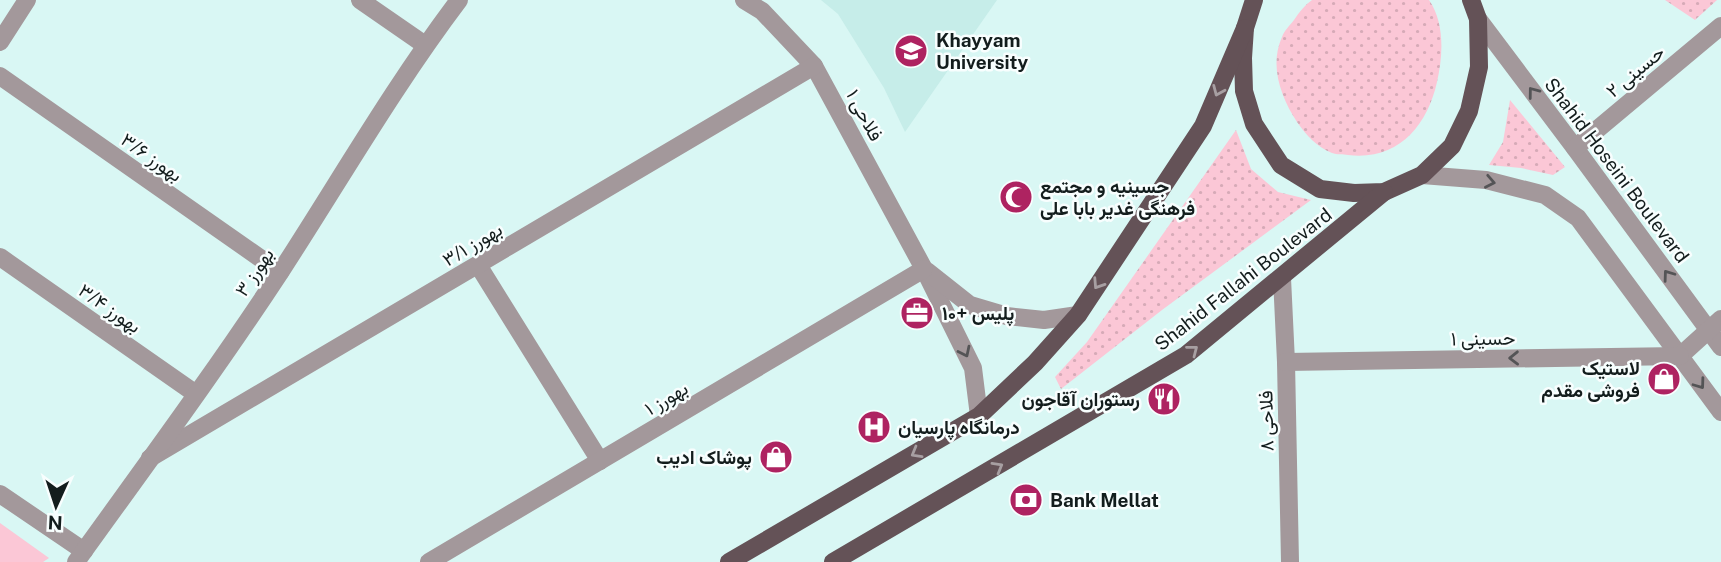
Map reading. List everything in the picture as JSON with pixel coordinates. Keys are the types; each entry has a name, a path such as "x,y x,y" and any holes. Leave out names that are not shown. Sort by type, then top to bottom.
{"main road":[{"path":"730,562 979,416 1035,363 1078,315 1203,126 1245,29 1254,0"},
{"path":"1245,29 1244,91 1254,124 1281,165 1320,189 1354,193 1384,192 1422,175 1452,146 1469,111 1479,67 1478,19 1471,0"},
{"name":"Shahid Fallahi Boulevard","path":"833,562 1186,355 1384,192"}],"street":[{"path":"0,42 27,0"},
{"path":"360,0 425,45"},
{"name":"بهورز ۳","path":"80,556 280,272 425,45 460,0"},
{"name":"فلاحی ۱","path":"744,0 762,11 814,66 924,269 973,368 979,416"},
{"name":"Shahid Hoseini Boulevard","path":"1478,19 1575,148 1715,324 1721,347"},
{"name":"حسینی ۲","path":"1575,148 1721,26"},
{"name":"بهورز ۳/۱","path":"150,458 814,66"},
{"name":"بهورز ۳/۶","path":"0,76 280,272"},
{"path":"1422,175 1486,180 1545,195 1578,218 1721,412"},
{"name":"بهورز ۳/۴","path":"0,257 196,394"},
{"path":"478,265 600,461"},
{"name":"فلاحی ۱","path":"924,269 970,304 1007,317 1045,320 1078,315"},
{"name":"بهورز ۱","path":"429,562 924,269"},
{"name":"فلاحی ۸","path":"1282,278 1290,562"},
{"path":"1680,356 1715,324"},
{"name":"حسینی ۱","path":"1286,362 1680,356"},
{"path":"0,494 80,556"}],"shaded area":[{"name":"Khayyam University","path":"821,0 997,0 905,132 884,88 838,14"},
{"path":"1312,0 1429,0 1440,29 1441,61 1437,82 1426,113 1407,138 1395,146 1365,155 1332,153 1312,140 1291,112 1279,81 1278,48 1286,30"},
{"path":"1665,0 1717,0 1695,20"},
{"path":"1510,100 1565,167 1553,175 1489,165 1503,142"},
{"path":"1236,130 1251,169 1278,192 1311,200 1162,310 1061,389 1055,377 1087,342"},
{"path":"0,523 49,558 43,562 0,562"}],"place":[{"name":"Khayyam University","path":"911,51"},
{"name":"جسینیه و مجتمع فرهنگی غدیر بابا علی","path":"1016,197"},
{"name":"پلیس +۱۰","path":"917,313"},
{"name":"لاستیک فروشی مقدم","path":"1664,379"},
{"name":"رستوران آقاجون","path":"1164,399"},
{"name":"درمانگاه پارسیان","path":"874,427"},
{"name":"پوشاک ادیب","path":"776,457"},
{"name":"Bank Mellat","path":"1026,500"}]}
